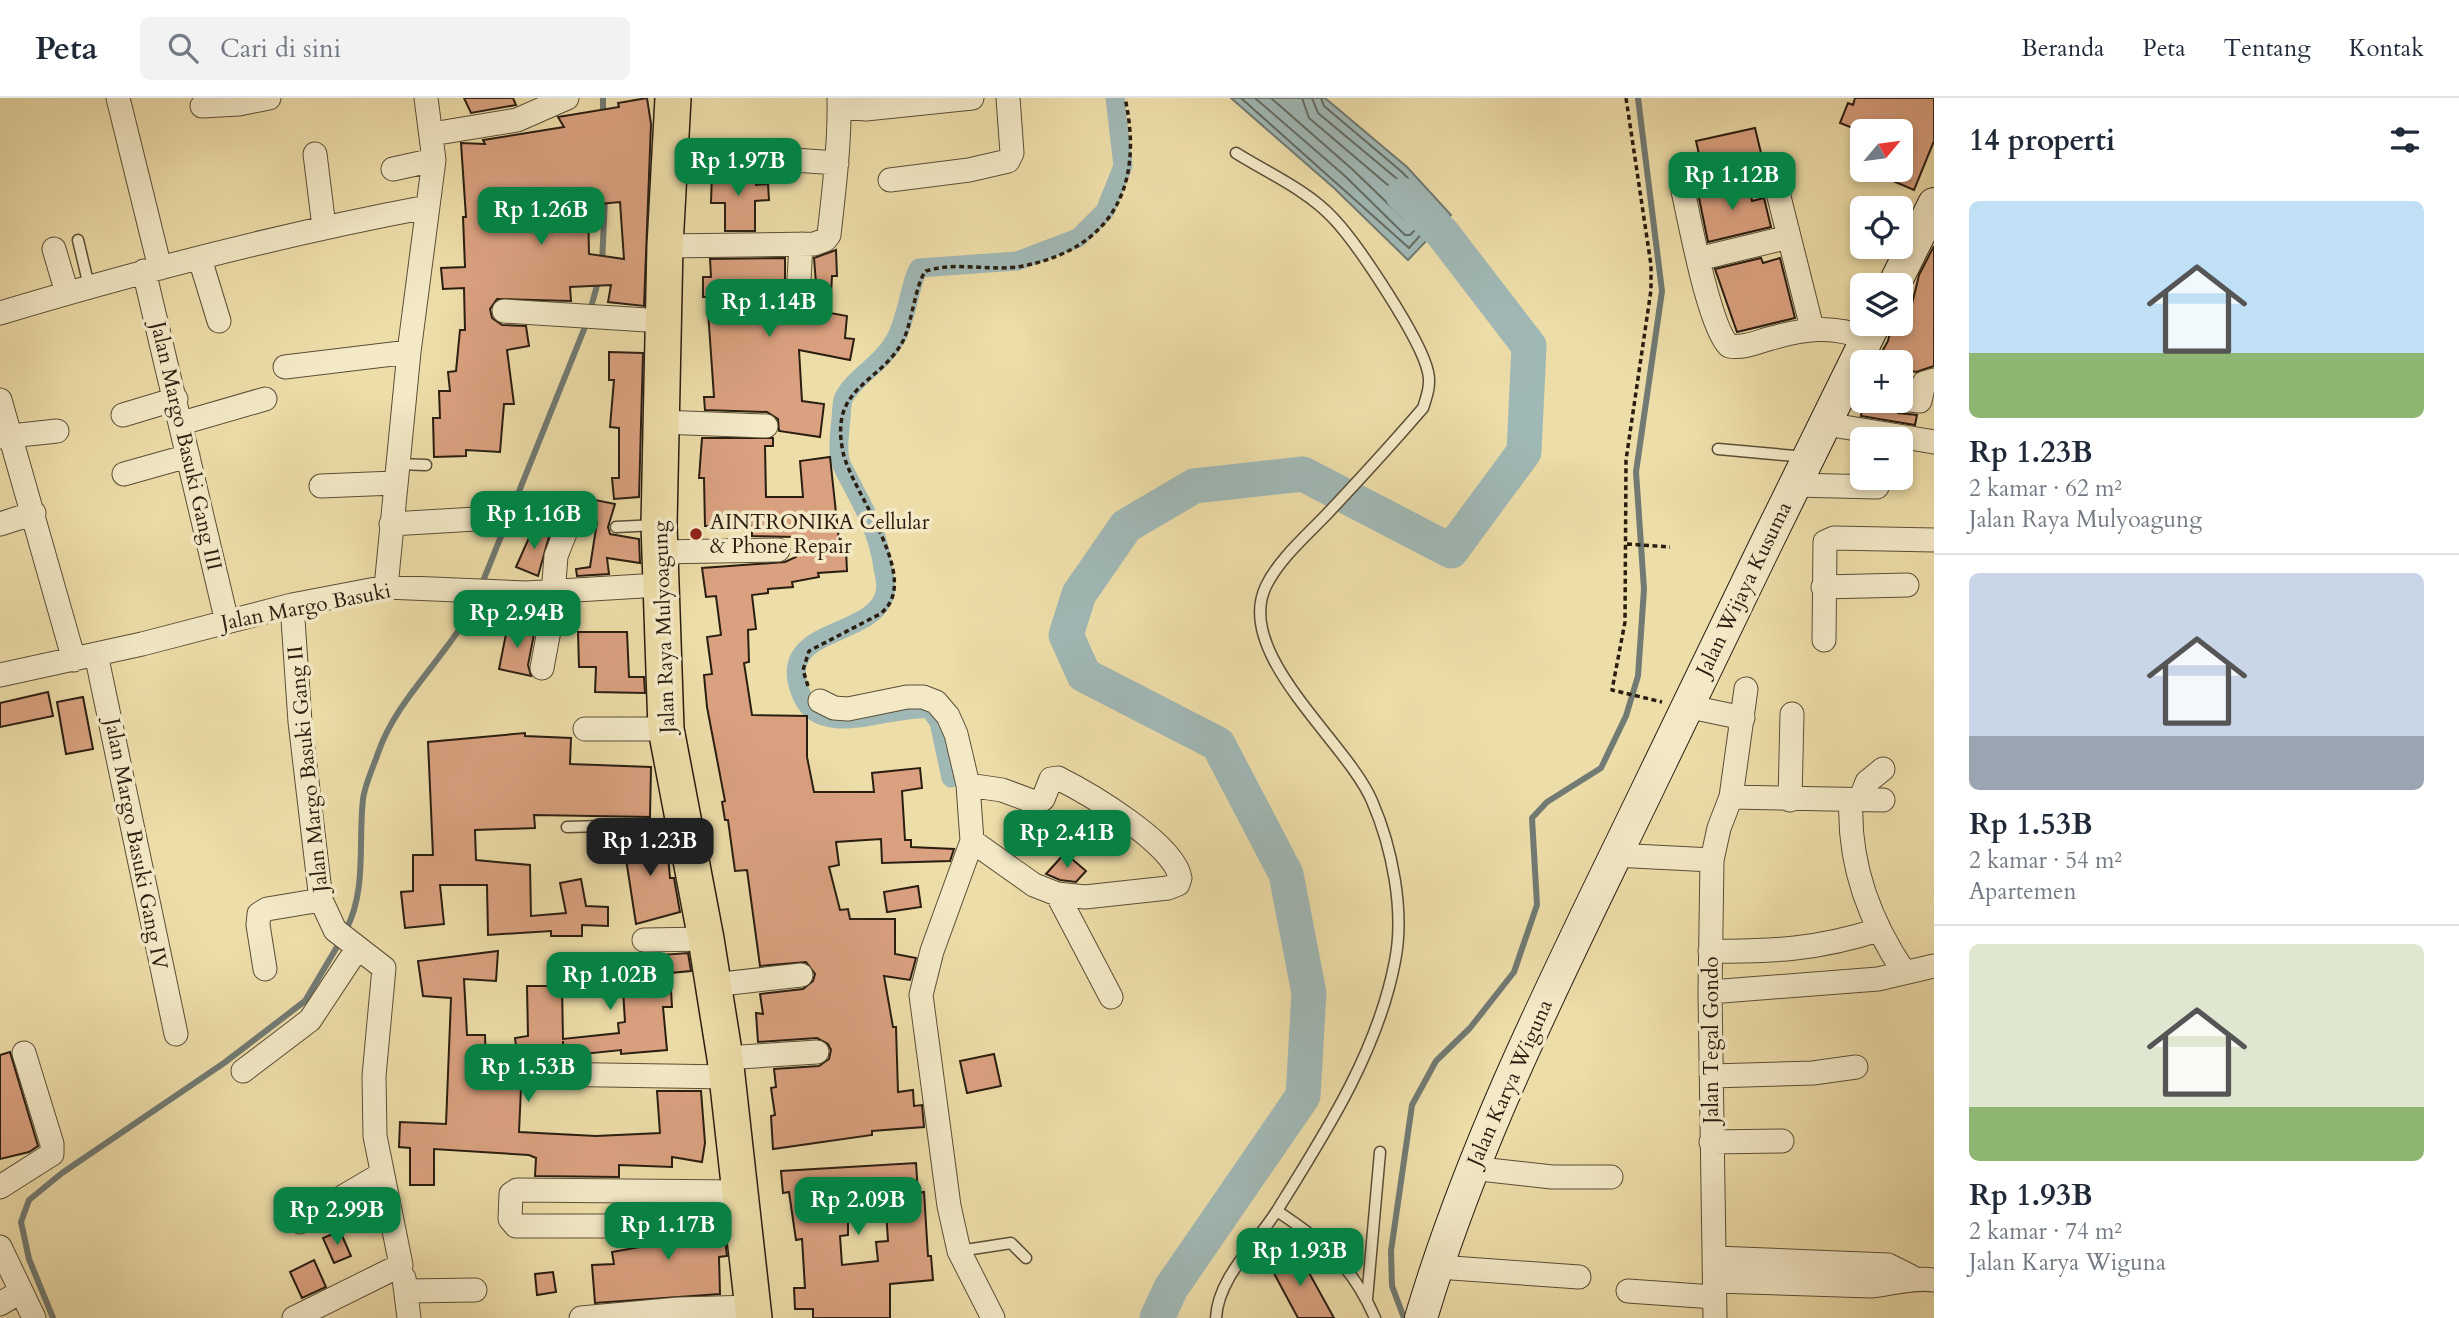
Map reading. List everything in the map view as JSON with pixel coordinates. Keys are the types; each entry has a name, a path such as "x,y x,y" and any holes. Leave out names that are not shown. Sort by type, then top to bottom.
{"main road":[{"name":"Jalan Raya Mulyoagung","path":"673,98 665,246 659,554 666,729 727,1067 754,1313"},
{"path":"1900,273 1934,204"},
{"name":"Jalan Wijaya Kusuma","path":"1614,855 1686,706 1814,478 1826,424 1850,392"},
{"name":"Jalan Karya Wiguna","path":"1421,1318 1471,1168 1614,855"}],"street":[{"name":"Jalan Margo Basuki Gang III","path":"118,98 176,399 227,622"},
{"path":"202,106 239,104 269,98"},
{"path":"386,587 395,473 434,160 426,98"},
{"path":"432,134 517,120 567,98"},
{"path":"665,246 820,244 829,234 840,103 866,109 932,100 972,98"},
{"path":"890,180 968,170 1008,161 1012,153 1008,98"},
{"path":"315,154 324,227"},
{"path":"670,160 791,159 837,163"},
{"path":"393,169 434,160"},
{"path":"1812,328 1774,174 1767,166 1694,179 1685,184 1683,191 1699,259 1720,331 1730,345 1743,346 1812,328 1850,330"},
{"path":"0,313 89,286 324,227 428,207"},
{"path":"1699,259 1789,237"},
{"path":"798,296 801,244"},
{"path":"54,249 67,293"},
{"path":"200,259 219,321"},
{"path":"504,311 663,321"},
{"path":"285,368 409,352"},
{"path":"1913,400 1920,401 1924,383 1934,380"},
{"path":"123,415 176,399"},
{"path":"182,423 265,399"},
{"name":"Jalan Margo Basuki Gang IV","path":"0,400 5,436 34,513 44,579 85,657 176,1034"},
{"path":"661,422 766,426"},
{"path":"1826,424 1934,442"},
{"path":"5,436 57,430"},
{"path":"124,474 188,456"},
{"path":"321,486 395,473"},
{"path":"1814,478 1850,483"},
{"path":"0,524 34,513"},
{"path":"391,524 476,519"},
{"path":"542,668 554,592 556,556 567,528 566,524 555,520"},
{"path":"1824,640 1831,586 1823,546 1829,539 1934,541"},
{"name":"Jalan Margo Basuki","path":"0,675 85,657 292,605 386,587 554,592 659,554 778,550"},
{"path":"1831,586 1907,585"},
{"name":"Jalan Margo Basuki Gang II","path":"292,605 300,722 321,900 335,930 355,948"},
{"name":"Jalan Tegal Gondo","path":"1714,1299 1710,992 1712,860 1731,797 1746,690"},
{"path":"820,701 834,708 848,709 907,697 923,697 936,702 948,716 956,734 968,785 972,841 932,951 921,995 949,1206 959,1251 993,1318"},
{"path":"1686,706 1743,718"},
{"path":"1790,800 1792,714"},
{"path":"585,729 666,729"},
{"path":"1883,769 1867,782 1856,800 1852,846 1857,874 1878,930 1904,972"},
{"path":"968,785 1002,790 1037,803 1043,799 1051,779 1058,778 1082,790 1153,842 1179,872 1178,884 1168,888 1085,897 1056,894 1034,885 972,841"},
{"path":"1731,797 1856,800"},
{"path":"1614,855 1712,860"},
{"path":"1056,894 1111,997"},
{"path":"265,969 258,925 259,914 267,909 321,900"},
{"path":"1710,951 1794,951 1821,947 1878,930"},
{"path":"645,940 706,939"},
{"path":"243,1071 310,1020 355,948 382,963 384,968 374,1099 380,1175 407,1291 409,1318"},
{"path":"1710,992 1878,979 1934,966"},
{"path":"713,985 801,975"},
{"path":"542,1074 727,1067 817,1052"},
{"path":"0,1187 52,1154 24,1053"},
{"path":"1712,1076 1813,1073 1856,1067"},
{"path":"1711,1142 1782,1141"},
{"path":"1471,1168 1552,1177 1611,1177"},
{"path":"300,1222 380,1175"},
{"path":"612,1226 516,1226 510,1219 511,1194 517,1190 741,1192"},
{"path":"0,1247 10,1298 34,1318"},
{"path":"1715,1258 1888,1265 1923,1279"},
{"path":"294,1318 401,1265"},
{"path":"1438,1267 1579,1277"},
{"path":"1628,1291 1714,1299 1894,1284 1923,1279"},
{"path":"407,1291 475,1290"},
{"path":"581,1318 754,1313"}],"lane":[{"path":"1216,1318 1224,1290 1277,1210 1339,1106 1375,1035 1388,999 1396,957 1397,908 1388,851 1372,799 1281,672 1267,646 1261,626 1260,602 1266,585 1313,529 1423,408 1429,390 1424,359 1409,330 1334,218 1306,195 1236,153"},
{"path":"78,240 89,286"},
{"path":"1718,449 1814,478"},
{"path":"395,473 426,465"},
{"path":"616,527 659,554"},
{"path":"567,827 684,824"},
{"path":"1367,1299 1381,1152"},
{"path":"1277,1210 1339,1258 1367,1299 1375,1318"},
{"path":"959,1251 1011,1242 1026,1258"}],"path":[{"path":"820,701 804,676 805,657 814,646 885,610 894,589 887,548 842,449 847,400 902,344 913,317 921,279 926,271 1023,266 1075,246 1102,226 1120,200 1130,167 1130,123 1125,98"},
{"path":"1626,98 1651,265 1651,290 1626,460 1629,544 1625,622 1612,690 1642,698"},
{"path":"1629,544 1670,547"}],"water":[{"path":"1231,98 1325,98 1407,167 1451,215 1408,260 1334,188"}],"building":[{"path":"464,98 513,98 516,105 471,113"},
{"path":"647,98 651,124 644,306 608,302 611,285 570,287 571,301 497,299 490,309 492,318 502,325 526,326 529,346 507,350 514,404 504,404 500,452 466,450 466,456 434,457 433,418 440,418 439,391 450,391 448,372 456,371 460,330 465,330 464,288 443,289 441,268 465,267 463,217 466,217 461,143 485,144 483,140 564,127 558,117 619,107 618,103","holes":["620,202 624,259 589,254 588,205"]},
{"path":"1855,98 1934,98 1934,141 1914,190 1895,182 1913,182 1913,119 1850,119 1850,127 1840,123 1848,103 1853,105"},
{"path":"1755,128 1761,153 1701,163 1696,141"},
{"path":"757,172 756,185 768,184 769,200 755,201 755,231 725,231 725,203 711,203 712,173"},
{"path":"1748,182 1752,201 1764,198 1771,227 1708,242 1698,193"},
{"path":"1934,246 1934,366 1916,372 1913,371 1913,350 1883,350 1889,336 1913,336 1913,300 1919,275"},
{"path":"836,250 837,276 832,276 830,313 847,316 845,338 854,339 850,360 799,350 802,401 824,404 820,437 779,431 778,419 767,412 705,410 704,397 714,397 707,297 703,297 703,277 711,277 710,259 785,258 785,303 798,311 809,305 812,298 813,283 816,283 814,258"},
{"path":"1761,258 1763,263 1780,258 1795,318 1737,332 1715,269"},
{"path":"609,352 643,353 639,497 614,499 612,478 619,478 619,428 610,427 614,380 609,380"},
{"path":"1861,413 1917,415 1915,425 1861,416"},
{"path":"702,438 773,438 773,446 765,446 766,497 803,497 800,461 830,457 840,550 846,550 847,571 818,573 819,577 792,582 793,587 768,589 768,593 752,595 756,629 748,630 749,662 744,663 752,715 807,716 807,757 814,792 874,792 872,773 920,768 922,788 902,791 905,840 911,840 911,847 954,849 950,861 882,863 881,839 836,842 839,865 829,867 840,910 848,909 850,919 895,919 895,954 916,958 910,980 884,976 893,1027 896,1027 898,1092 913,1090 914,1106 922,1105 924,1127 872,1131 872,1135 773,1149 771,1116 775,1115 771,1088 776,1087 774,1069 819,1066 829,1059 831,1050 828,1044 817,1038 758,1042 756,1013 763,1014 760,994 803,989 813,981 815,974 806,962 760,966 747,870 735,871 707,707 704,675 712,674 707,637 721,635 716,596 706,597 702,568 785,562 796,557 794,537 752,536 752,526 705,526 704,478 699,478"},
{"path":"575,496 615,504 608,527 610,534 639,539 640,563 607,558 609,574 577,576 576,569 590,567 597,522 578,518 572,511"},
{"path":"536,522 550,533 538,576 516,567"},
{"path":"508,624 535,629 528,665 531,676 499,669"},
{"path":"578,632 627,632 629,677 644,677 645,693 595,692 596,667 579,667"},
{"path":"48,692 53,716 0,727 0,703"},
{"path":"83,697 93,749 66,754 57,702"},
{"path":"525,733 525,736 571,738 570,764 651,767 650,817 534,815 535,828 475,830 476,860 530,865 531,916 566,913 560,883 581,879 586,906 608,907 608,926 582,925 582,936 551,936 551,931 488,935 487,885 440,885 444,924 405,928 401,892 413,891 413,855 433,855 428,742"},
{"path":"622,833 650,833 649,844 667,844 670,878 674,878 680,912 636,924"},
{"path":"1065,853 1086,871 1076,882 1060,880 1046,874"},
{"path":"918,886 921,907 887,912 884,892"},
{"path":"498,951 496,981 464,979 467,1035 485,1035 486,1064 522,1066 519,1132 596,1136 660,1133 657,1091 701,1091 705,1143 702,1162 672,1157 672,1167 619,1165 619,1177 535,1176 536,1158 529,1155 434,1149 434,1185 410,1185 410,1148 399,1147 400,1122 446,1124 451,998 423,996 418,961"},
{"path":"688,953 691,971 670,973 672,1007 663,1007 667,1050 621,1054 621,1050 564,1056 563,1041 563,1049 517,1054 515,1038 528,1036 527,986 562,986 563,1039 619,1033 618,1023 625,1022 621,958"},
{"path":"10,1052 38,1146 29,1152 0,1159 0,1055"},
{"path":"994,1054 1001,1086 967,1093 960,1061"},
{"path":"916,1163 918,1193 924,1192 928,1256 931,1256 933,1280 890,1284 890,1318 813,1318 813,1309 795,1309 794,1288 805,1288 802,1239 796,1240 789,1192 783,1193 781,1171","holes":["885,1195 888,1241 876,1242 878,1261 842,1265 840,1236 848,1235 848,1197"]},
{"path":"706,1206 707,1211 721,1206 727,1256 719,1257 720,1294 595,1303 592,1265 614,1264 612,1252 673,1241 668,1211"},
{"path":"340,1231 351,1256 334,1263 323,1238"},
{"path":"1297,1251 1334,1318 1298,1318 1270,1266"},
{"path":"314,1260 326,1287 302,1298 290,1272"},
{"path":"553,1272 556,1292 537,1295 535,1274"}],"waterway":[{"path":"603,98 603,117"},
{"path":"951,778 939,722 930,709 842,719 825,717 812,710 802,696 796,674 800,658 810,646 873,612 883,599 886,584 876,537 840,460 842,402 849,389 884,355 896,338 919,268 1017,261 1078,238 1105,211 1123,166 1115,98"},
{"path":"1404,1318 1392,1286 1391,1251 1412,1105 1436,1061 1470,1028 1514,972 1537,905 1532,818 1547,802 1601,768 1626,716 1638,676 1644,589 1636,472 1662,291 1638,98"},
{"path":"1157,1318 1171,1288 1303,1096 1309,993 1286,874 1218,744 1084,675 1066,635 1079,594 1126,526 1194,486 1303,474 1451,551 1524,452 1529,346 1443,234 1403,195"},
{"path":"602,264 605,198"},
{"path":"590,311 599,278"},
{"path":"346,930 357,899 364,793 378,753 397,714 450,643 473,606 587,322"},
{"path":"53,1318 29,1259 21,1222 29,1200 62,1173 224,1063 305,1001 341,940"}],"place":[{"name":"AINTRONIKA Cellular & Phone Repair","path":"696,534"}]}
